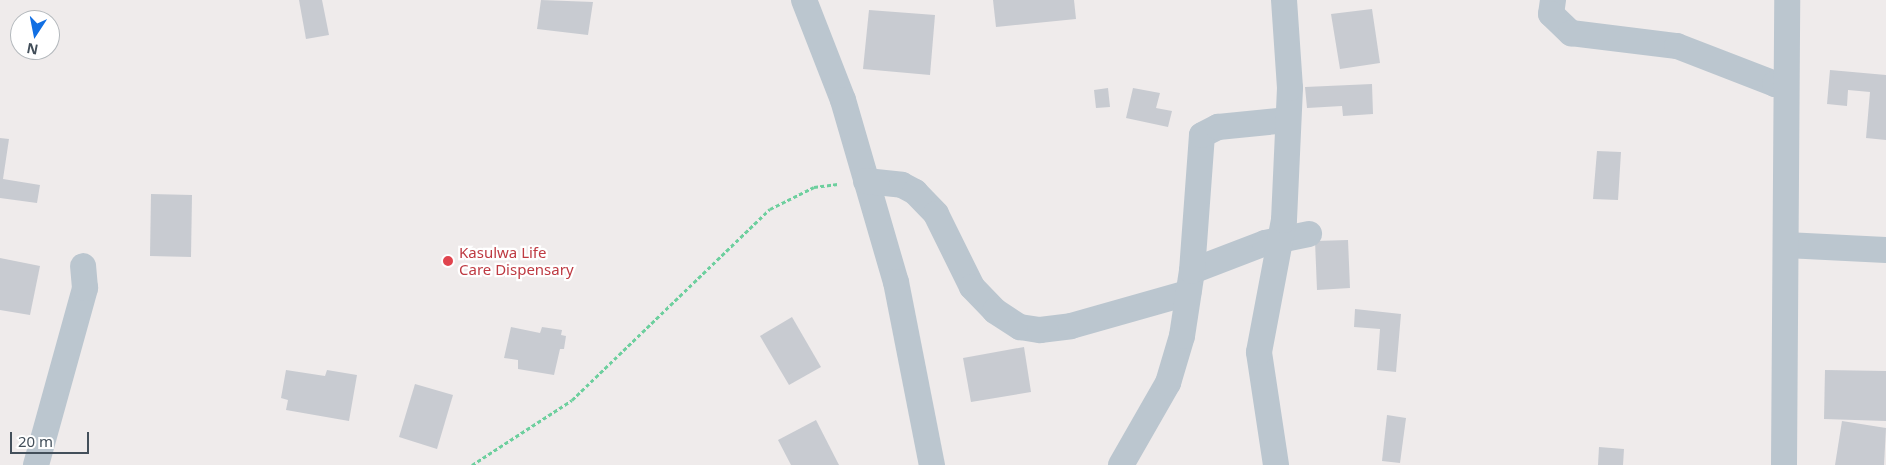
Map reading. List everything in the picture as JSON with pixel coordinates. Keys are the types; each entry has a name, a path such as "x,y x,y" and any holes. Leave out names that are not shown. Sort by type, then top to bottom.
{"street":[{"path":"804,0 843,100 896,282 932,465"},
{"path":"1276,465 1259,352 1280,240 1288,120 1284,0"},
{"path":"1553,0 1550,14 1571,33 1677,46 1775,84 1786,79"},
{"path":"1784,465 1787,0"},
{"path":"1121,465 1168,382 1190,282 1202,135 1218,127 1288,120"},
{"path":"866,181 902,185 915,192 936,214 972,287 995,311 1020,327 1040,330 1071,326 1190,282 1280,240 1309,234"},
{"path":"1786,245 1886,250"},
{"path":"36,465 85,288 83,266"}],"path":[{"path":"472,465 572,400 770,209 814,188 866,181"}],"building":[{"path":"299,0 322,0 329,35 306,39"},
{"path":"541,0 593,2 588,35 537,29"},
{"path":"993,0 1074,0 1076,19 996,27"},
{"path":"1372,9 1380,63 1340,69 1331,14"},
{"path":"869,10 935,15 930,75 863,69"},
{"path":"1830,70 1886,75 1886,140 1866,138 1870,92 1848,90 1847,106 1827,104"},
{"path":"1372,84 1373,114 1343,116 1342,106 1307,108 1305,87"},
{"path":"1108,88 1110,107 1096,108 1094,90"},
{"path":"1133,88 1160,93 1156,108 1172,111 1168,127 1126,118"},
{"path":"0,138 9,139 3,179 40,185 37,203 0,198"},
{"path":"1597,151 1621,152 1618,200 1593,199"},
{"path":"151,194 192,195 191,257 150,256"},
{"path":"1348,240 1350,288 1317,290 1315,241"},
{"path":"0,258 40,266 30,315 0,310"},
{"path":"1355,309 1401,314 1396,372 1377,370 1380,329 1354,327"},
{"path":"792,317 821,367 789,385 760,336"},
{"path":"511,327 540,333 542,327 562,330 561,335 566,336 564,349 560,349 554,375 518,369 518,360 504,358"},
{"path":"1024,347 1031,392 971,402 963,358"},
{"path":"286,370 325,376 327,370 357,375 349,421 286,410 288,400 281,398"},
{"path":"1825,370 1886,371 1886,421 1824,419"},
{"path":"415,384 453,395 437,449 399,437"},
{"path":"1387,415 1406,418 1400,463 1382,461"},
{"path":"816,420 839,465 791,465 778,440"},
{"path":"1842,421 1886,428 1884,465 1835,465"},
{"path":"1599,447 1624,449 1623,465 1598,465"}],"place":[{"name":"Kasulwa Life Care Dispensary","path":"448,261"}]}
